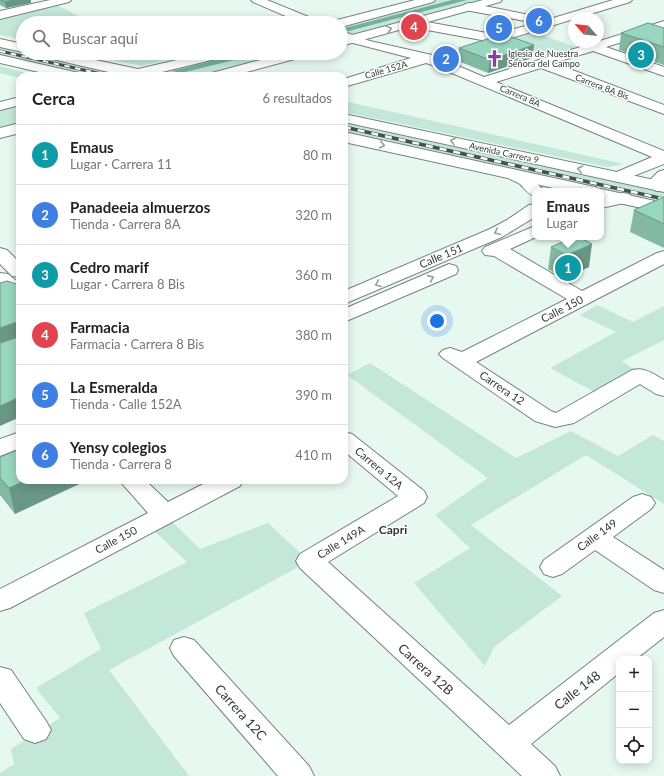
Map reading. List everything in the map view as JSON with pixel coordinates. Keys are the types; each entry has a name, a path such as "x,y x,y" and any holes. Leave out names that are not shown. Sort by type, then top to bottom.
{"street":[{"path":"0,15 65,0"},
{"path":"257,0 295,16"},
{"path":"348,33 429,0"},
{"path":"348,35 364,36 496,0"},
{"path":"411,23 487,37 501,37 626,0"},
{"path":"469,7 551,22"},
{"path":"604,44 664,25"},
{"path":"641,32 664,39"},
{"path":"364,36 364,42 373,46"},
{"name":"Carrera 8A","path":"348,37 373,46 428,58 664,157"},
{"path":"0,43 16,46"},
{"path":"484,81 591,48"},
{"path":"597,48 664,72"},
{"name":"Calle 152A","path":"348,82 428,58"},
{"path":"0,59 48,72"},
{"path":"75,60 127,72"},
{"path":"151,72 197,60"},
{"path":"234,72 276,60"},
{"name":"Carrera 8A Bis","path":"541,63 664,110"},
{"path":"0,106 16,102"},
{"name":"Avenida Carrera 9","path":"348,119 618,177 663,183"},
{"path":"0,133 16,129"},
{"name":"Avenida Carrera 9","path":"348,138 576,188"},
{"path":"618,177 664,157"},
{"path":"512,174 525,180 533,188"},
{"path":"604,195 664,208"},
{"path":"604,202 623,198"},
{"name":"Calle 151","path":"348,296 496,233 532,211"},
{"name":"Calle 151","path":"348,314 532,232"},
{"path":"496,249 582,299"},
{"path":"0,254 16,268"},
{"name":"Calle 150","path":"456,357 582,299 664,257"},
{"path":"0,278 16,273"},
{"path":"0,278 16,291"},
{"name":"Carrera 12","path":"456,357 543,416 555,420 566,418 640,375 664,389"},
{"path":"0,448 16,441"},
{"name":"Carrera 12A","path":"348,441 415,497"},
{"path":"0,469 16,462"},
{"path":"135,484 165,515"},
{"name":"Calle 150","path":"0,601 223,484"},
{"name":"Calle 149A","path":"309,561 415,497"},
{"name":"Calle 149","path":"553,567 642,503"},
{"path":"595,537 664,583"},
{"name":"Carrera 12B","path":"309,561 544,776"},
{"name":"Calle 148","path":"508,744 664,621"},
{"name":"Carrera 12C","path":"184,648 298,776"},
{"path":"0,679 35,730"}],"shaded area":[{"path":"436,0 488,0 354,36 348,33 348,23"},
{"path":"452,0 467,0 348,31 348,27"},
{"path":"55,4 78,16 16,16 16,38 0,35 0,17"},
{"path":"535,32 568,44 568,48 580,49 543,60 499,42"},
{"path":"0,47 16,50 16,59 0,55"},
{"path":"22,60 60,60 110,71 74,72"},
{"path":"114,60 166,60 141,66"},
{"path":"206,60 267,60 223,72 163,71"},
{"path":"217,60 234,60 185,72 172,71"},
{"path":"0,66 23,72 16,72 16,77 0,73"},
{"path":"348,102 624,164 607,167 348,113"},
{"path":"16,105 16,126 0,130 0,109"},
{"path":"348,124 664,193 664,205 604,192 604,188 588,188 348,134"},
{"path":"597,305 633,322 664,306 664,340 622,361 636,371 598,394 550,368 616,332 580,315"},
{"path":"370,363 516,458 571,431 618,456 653,435 664,441 664,504 586,455 471,525 562,596 494,647 485,666 414,583 470,548 435,515 488,478 348,374"},
{"path":"165,515 200,549 268,523 309,561 109,670 189,776 0,776 0,773 14,764 11,749 60,718 36,688 101,649 84,613 187,562 147,524"}],"building":[{"path":"1,0 14,0 5,2"},
{"path":"648,23 664,28 664,47 621,33"},
{"path":"503,34 534,45 490,60 459,48"},
{"path":"664,197 664,224 634,210"},
{"path":"567,240 585,240 592,244 567,255 551,247"},
{"path":"7,281 16,284 16,322 0,328 0,283"},
{"path":"16,338 16,399 0,406 0,343"},
{"path":"16,451 16,484 18,484 9,488 0,478 0,457"}],"railway":[{"path":"0,51 16,55"},
{"path":"40,60 92,72"},
{"path":"348,128 664,199"}],"place":[{"name":"Yensy colegios","path":"539,21"},
{"name":"Farmacia","path":"414,27"},
{"name":"La Esmeralda","path":"499,28"},
{"name":"Cedro marif","path":"641,55"},
{"name":"Panadeeia almuerzos","path":"446,59"},
{"name":"Iglesia de Nuestra Señora del Campo","path":"495,59"},
{"name":"Emaus","path":"568,268"}],"district":[{"name":"Capri","path":"393,530"}]}
